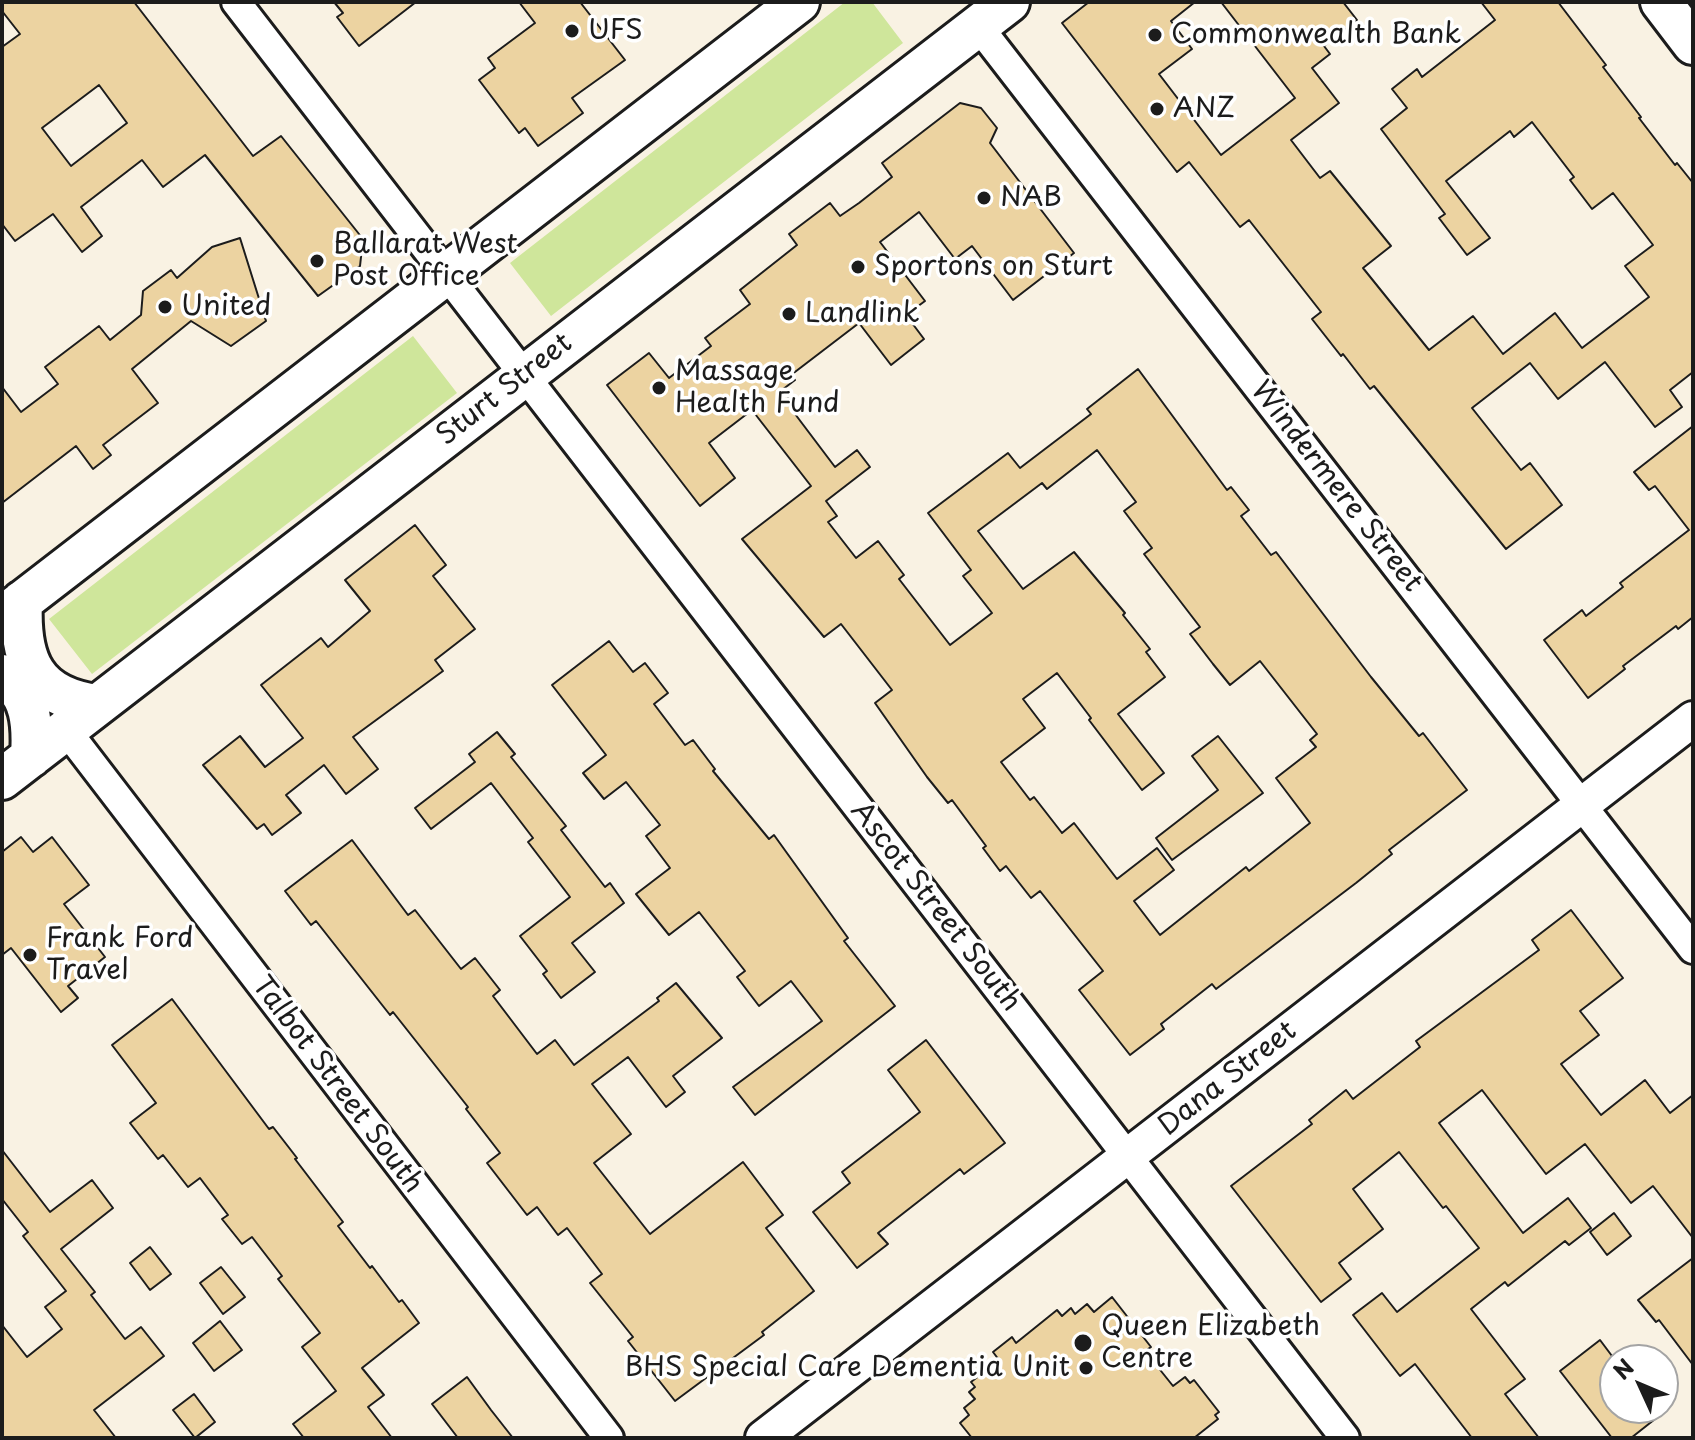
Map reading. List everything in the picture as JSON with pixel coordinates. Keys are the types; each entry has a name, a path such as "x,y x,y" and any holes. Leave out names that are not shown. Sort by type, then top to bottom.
{"main road":[{"path":"97,705 76,703 46,688 28,664 21,631 12,609 799,2"},
{"path":"1661,2 1693,44"},
{"name":"Sturt Street","path":"17,768 994,14"},
{"path":"2,675 28,704 33,728 17,768"}],"street":[{"name":"Ascot Street South","path":"236,2 1345,1438"},
{"name":"Windermere Street","path":"994,14 1693,949"},
{"name":"Dana Street","path":"763,1438 1693,719"},
{"name":"Talbot Street South","path":"66,730 609,1438"}],"green space":[{"path":"845,2 872,2 903,43 551,316 510,263"},
{"path":"413,336 457,393 92,674 49,619"}],"building":[{"path":"2,2 134,2 253,156 281,136 363,239 360,266 318,296 205,155 163,187 142,160 81,207 102,236 82,252 53,214 15,241 2,224 2,47 20,34 2,11","holes":["99,85 127,123 71,166 42,128"]},
{"path":"334,2 416,2 359,46 337,17 343,13"},
{"path":"519,2 580,2 625,60 572,98 583,113 538,146 525,128 519,133 479,80 495,68 488,58 535,23"},
{"path":"1089,2 1195,2 1171,21 1192,49 1159,74 1221,155 1295,98 1221,2 1343,2 1357,20 1324,46 1330,54 1312,68 1339,103 1291,140 1320,178 1330,171 1391,246 1363,268 1429,350 1473,316 1503,354 1555,313 1582,348 1649,297 1625,266 1653,245 1613,193 1592,209 1570,180 1574,177 1532,122 1514,137 1510,131 1446,181 1490,238 1467,255 1439,218 1445,214 1381,129 1407,108 1392,89 1417,69 1422,77 1495,20 1481,2 1558,2 1606,65 1603,67 1639,118 1693,183 1693,372 1670,390 1682,407 1655,427 1605,362 1558,399 1530,363 1472,408 1521,470 1530,463 1562,505 1506,549 1374,386 1370,389 1312,319 1321,312 1249,220 1240,227 1189,162 1177,172 1062,23"},
{"path":"960,103 981,108 997,128 990,143 1074,253 1013,300 972,246 955,259 919,212 880,242 925,301 906,315 924,339 891,365 859,323 791,375 795,380 782,390 793,403 789,406 835,467 857,450 870,467 826,501 837,516 828,522 856,558 878,541 904,575 899,579 950,645 992,613 963,576 971,570 928,513 1008,453 1020,468 1091,414 1087,409 1138,369 1227,490 1231,487 1249,510 1241,516 1271,555 1276,552 1371,677 1419,736 1423,733 1467,790 1389,850 1392,854 1356,883 1216,989 1212,984 1161,1024 1164,1029 1130,1055 1079,990 1103,971 1040,891 1031,898 1006,866 1000,871 983,848 986,846 952,800 948,803 927,777 875,703 892,690 841,624 824,637 742,539 811,486 752,410 709,443 735,478 700,506 607,385 649,353 669,378 711,346 705,338 750,304 740,290 797,245 789,234 830,203 840,216 859,203 892,177 882,163","holes":["1097,450 1136,502 1124,511 1152,548 1144,554 1200,627 1190,634 1213,664 1230,685 1260,661 1317,734 1310,740 1316,747 1276,778 1310,823 1249,871 1246,867 1160,935 1134,901 1174,870 1157,848 1117,879 1074,823 1062,833 1034,797 1030,800 1001,762 1045,728 1023,699 1057,673 1142,790 1164,773 1118,714 1165,677 1146,652 1150,649 1123,615 1125,613 1074,552 1023,589 978,531 1042,483 1047,489"]},
{"path":"240,238 266,321 231,346 191,321 132,369 158,403 103,445 111,455 93,469 76,446 2,503 2,387 21,412 58,384 45,367 99,326 110,340 141,315 143,291 171,270 177,278 212,247"},
{"path":"1693,426 1693,617 1623,666 1625,669 1588,698 1544,640 1582,610 1586,616 1623,587 1620,583 1689,530 1655,486 1649,490 1634,472"},
{"path":"415,525 446,565 433,576 475,629 435,660 443,671 353,737 378,769 346,794 324,765 286,795 301,813 272,835 264,824 257,829 203,765 240,736 265,767 303,738 261,685 321,638 328,647 370,611 345,580"},
{"path":"609,641 633,672 645,663 668,693 654,704 685,745 693,740 715,769 713,771 769,839 774,835 848,938 844,941 895,1006 755,1115 733,1087 822,1021 791,981 759,1006 737,977 745,971 699,912 669,935 636,894 670,868 646,836 660,825 626,782 604,799 583,773 606,755 552,685"},
{"path":"497,732 515,754 511,757 566,826 561,830 605,887 610,883 624,903 572,943 595,972 561,998 543,974 547,971 520,936 570,897 528,842 533,838 491,783 431,829 415,808 475,762 469,754"},
{"path":"1218,736 1263,793 1172,860 1156,838 1218,790 1192,756"},
{"path":"21,837 33,852 52,837 89,885 64,904 105,957 68,986 78,998 61,1012 11,948 2,955 2,852"},
{"path":"352,840 408,915 415,910 461,969 475,958 500,990 493,996 537,1054 555,1040 574,1065 659,1001 657,998 676,983 722,1038 673,1076 685,1092 666,1107 628,1057 592,1084 631,1134 594,1163 650,1234 743,1162 783,1215 766,1228 814,1291 762,1332 764,1335 675,1401 628,1341 633,1337 590,1283 602,1274 567,1228 558,1235 537,1207 527,1215 487,1163 500,1153 466,1109 468,1107 316,921 311,925 285,891"},
{"path":"1571,910 1623,978 1580,1011 1599,1035 1561,1064 1601,1115 1645,1080 1670,1113 1693,1095 1693,1238 1653,1186 1631,1203 1585,1144 1546,1174 1482,1090 1439,1123 1523,1233 1568,1198 1591,1228 1569,1245 1565,1241 1508,1286 1505,1282 1471,1309 1525,1379 1505,1394 1539,1438 1472,1438 1415,1364 1400,1376 1353,1315 1382,1293 1397,1312 1479,1248 1399,1152 1353,1189 1383,1229 1339,1263 1351,1279 1321,1302 1231,1186 1312,1124 1309,1120 1346,1090 1353,1099 1420,1047 1416,1041 1539,950 1532,940"},
{"path":"172,999 269,1129 273,1127 297,1158 343,1222 338,1226 370,1268 372,1266 419,1323 362,1368 384,1395 368,1407 392,1438 304,1438 293,1424 336,1391 302,1347 320,1333 278,1279 282,1276 252,1237 242,1244 222,1219 228,1215 200,1178 188,1187 163,1155 158,1159 130,1123 156,1103 112,1045"},
{"path":"926,1040 1005,1143 964,1174 960,1169 878,1233 888,1244 857,1268 813,1212 850,1183 842,1172 920,1112 888,1070"},
{"path":"2,1150 50,1212 92,1180 113,1208 61,1249 95,1292 91,1295 125,1339 141,1327 164,1356 94,1410 116,1438 2,1438 2,1325 27,1357 62,1329 45,1307 66,1291 23,1236 28,1232 2,1199"},
{"path":"1614,1213 1631,1236 1607,1255 1590,1232"},
{"path":"150,1247 171,1274 150,1290 130,1263"},
{"path":"1693,1258 1693,1365 1659,1320 1656,1322 1638,1300"},
{"path":"221,1267 245,1297 223,1314 200,1283"},
{"name":"Queen Elizabeth Centre","path":"1112,1297 1151,1347 1145,1351 1173,1386 1185,1377 1190,1383 1194,1380 1219,1412 1215,1415 1218,1419 1194,1438 972,1438 960,1423 969,1415 964,1408 975,1399 969,1392 975,1387 971,1382 999,1360 993,1352 1012,1337 1016,1343 1057,1310 1062,1316 1071,1308 1075,1314 1087,1304 1094,1312"},
{"path":"220,1321 242,1350 214,1371 193,1343"},
{"path":"1600,1340 1603,1344 1599,1344 1599,1421 1560,1371"},
{"path":"467,1377 513,1438 458,1438 432,1404"},
{"path":"194,1394 215,1422 195,1438 173,1410"},
{"path":"1601,1424 1649,1424 1631,1438 1612,1438"}],"place":[{"name":"UFS","path":"572,31"},
{"name":"Commonwealth Bank","path":"1155,35"},
{"name":"ANZ","path":"1157,109"},
{"name":"NAB","path":"984,198"},
{"name":"Ballarat West Post Office","path":"317,261"},
{"name":"Sportons on Sturt","path":"858,267"},
{"name":"United","path":"165,307"},
{"name":"Landlink","path":"789,314"},
{"name":"Massage Health Fund","path":"659,388"},
{"name":"Frank Ford Travel","path":"30,955"},
{"name":"Queen Elizabeth Centre","path":"1083,1343"},
{"name":"BHS Special Care Dementia Unit","path":"1086,1368"}]}
